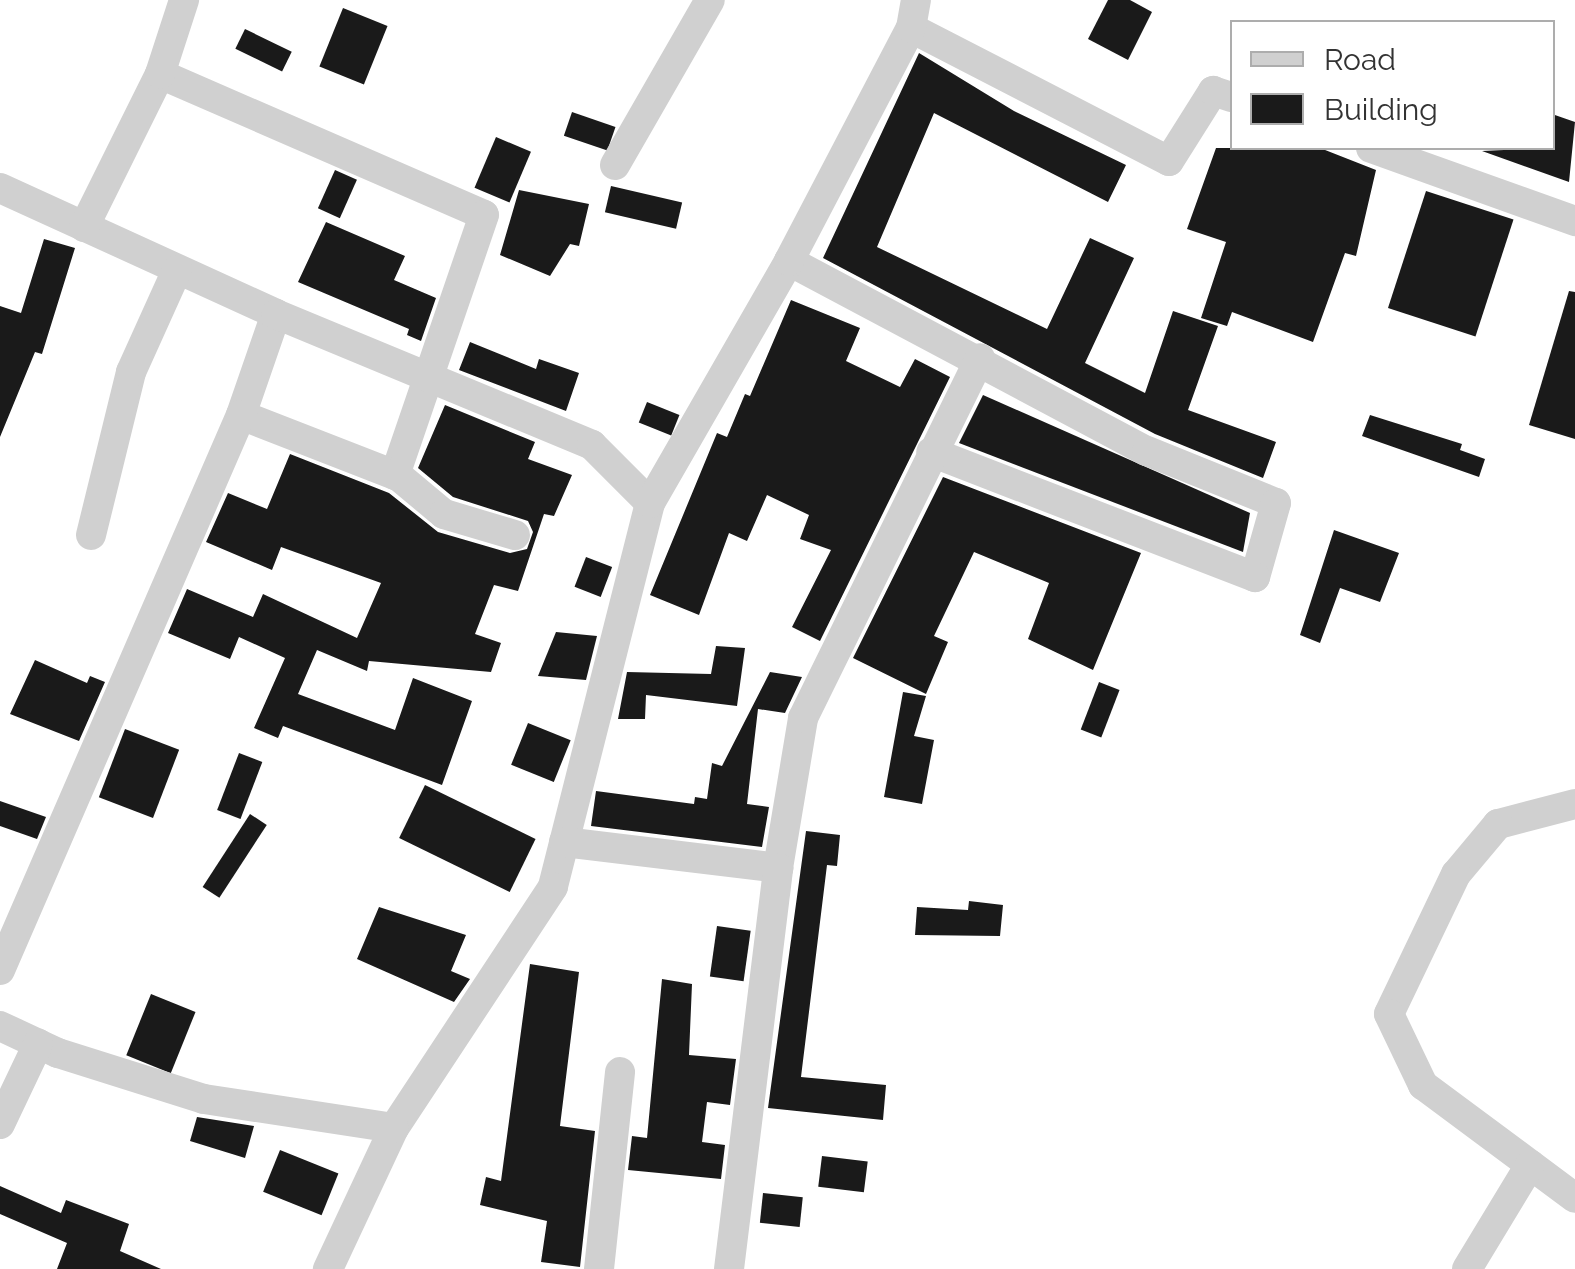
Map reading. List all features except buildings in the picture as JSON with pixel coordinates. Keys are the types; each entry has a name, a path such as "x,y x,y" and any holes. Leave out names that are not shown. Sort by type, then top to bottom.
{"street":[{"path":"84,226 160,74 184,0"},
{"path":"615,165 710,0"},
{"path":"328,1269 394,1128 553,887 650,503 790,261 914,14 1169,161 1214,90 1230,97"},
{"path":"160,74 484,215 396,474"},
{"path":"1377,150 1575,222"},
{"path":"0,188 276,314 592,445 650,503"},
{"path":"790,261 980,358 1146,451 1276,504 1255,577 931,452"},
{"path":"91,535 131,372 177,270"},
{"path":"0,970 241,415 276,314"},
{"path":"729,1269 778,868 803,718 980,358"},
{"path":"241,415 396,474 444,514 516,535"},
{"path":"1575,804 1498,824 1456,874 1389,1014 1423,1085 1575,1198"},
{"path":"564,842 778,868"},
{"path":"0,1026 38,1044 204,1100 394,1128"},
{"path":"0,1124 38,1044"},
{"path":"598,1269 620,1072"},
{"path":"1468,1269 1530,1165"}]}
